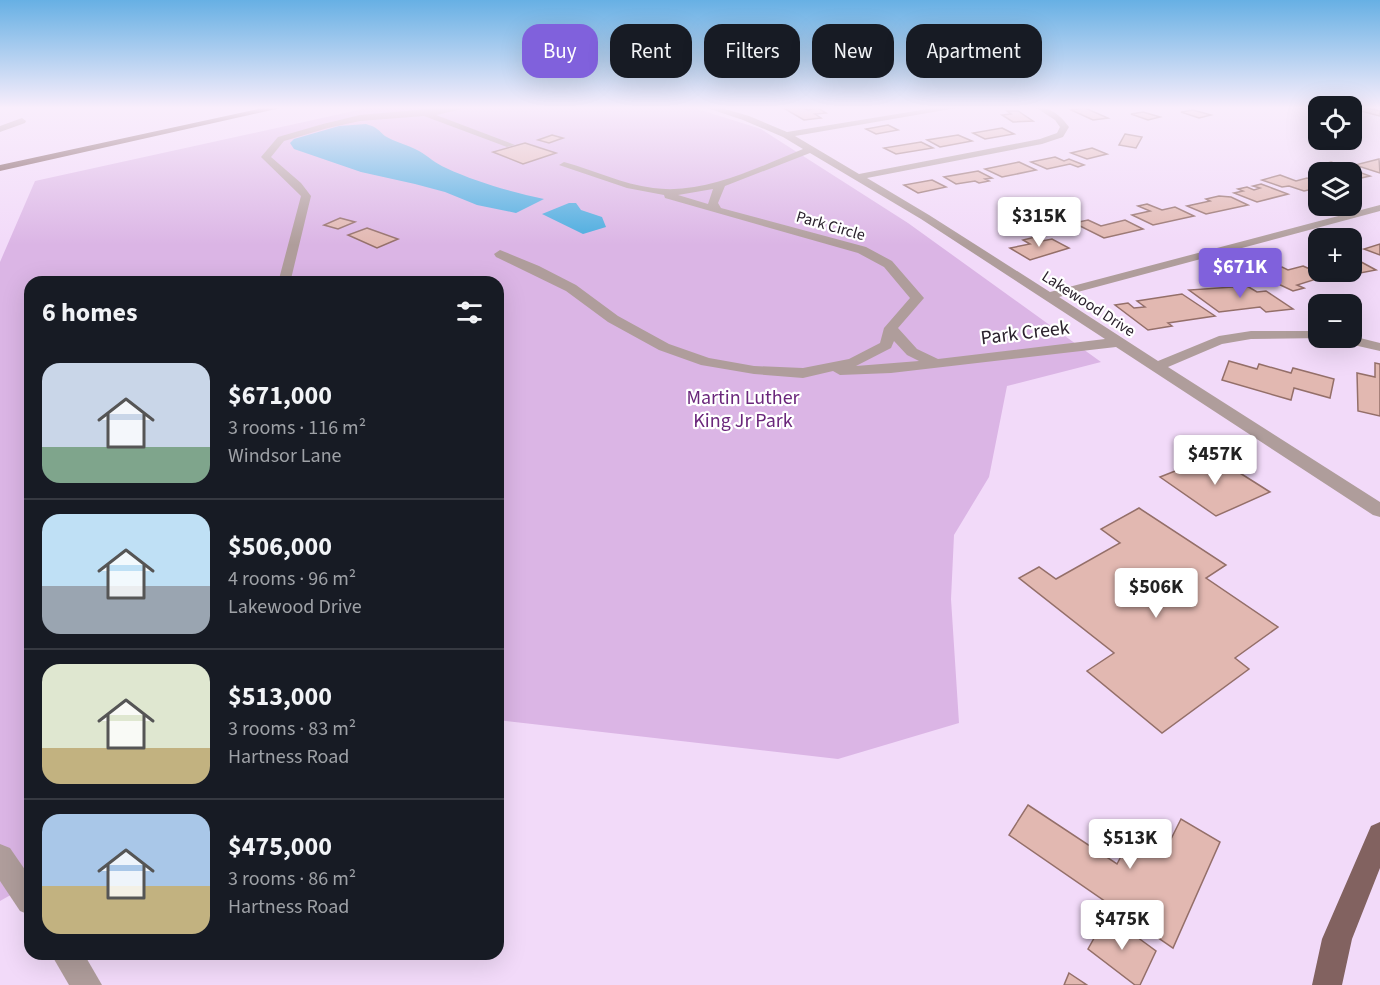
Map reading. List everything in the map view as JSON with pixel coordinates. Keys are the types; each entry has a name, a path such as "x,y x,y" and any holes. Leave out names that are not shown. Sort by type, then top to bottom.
{"highway":[{"path":"0,168 69,153"}],"main road":[{"path":"1327,985 1337,939 1380,835"}],"street":[{"path":"268,153 266,157 270,163 300,186 306,196 286,276"},
{"path":"654,191 720,186 804,153"},
{"name":"Lakewood Drive","path":"816,153 1048,296 1380,511"},
{"path":"857,177 981,153"},
{"path":"564,165 716,210"},
{"path":"716,210 713,203 720,186"},
{"path":"1048,296 1380,208"},
{"name":"Park Circle","path":"500,254 571,288 613,319 664,347 706,362 754,370 803,374 854,362 886,345 891,328 917,298 888,264 862,250 716,210"},
{"path":"891,328 912,352 936,363"},
{"path":"1157,368 1219,339 1251,335 1308,335"},
{"name":"Park Creek","path":"803,374 891,369 1119,342"},
{"path":"1362,343 1380,347"},
{"path":"0,857 24,892"},
{"path":"70,960 87,985"}],"green space":[{"name":"Martin Luther King Jr Park","path":"163,153 798,153 908,223 1101,362 1007,386 989,477 954,535 951,599 959,723 838,759 504,721 504,276 24,276 24,887 0,901 0,262 35,181"}],"water":[{"path":"306,153 422,153 457,173 494,186 544,199 516,213 477,205 445,192 361,172"},
{"path":"569,203 576,203 581,210 602,217 606,227 583,234 542,214"}],"building":[{"path":"495,153 556,153 523,164"},
{"path":"1071,153 1104,153 1107,154 1087,159"},
{"path":"1055,157 1084,165 1078,167 1070,164 1047,169 1031,162"},
{"path":"1379,159 1380,173 1362,167 1362,163"},
{"path":"1019,162 1036,170 1002,177 985,169"},
{"path":"978,171 992,178 979,183 975,181 956,184 944,177"},
{"path":"1280,175 1296,181 1307,178 1308,190 1289,186 1282,187 1262,180"},
{"path":"932,180 946,187 918,193 904,185"},
{"path":"1261,184 1288,194 1257,202 1234,193 1243,191 1238,189 1247,187 1254,190 1260,188 1253,186"},
{"path":"1219,196 1231,197 1248,205 1206,214 1187,206 1210,201 1206,199"},
{"path":"1034,200 1046,206 1030,210 1018,204"},
{"path":"1147,204 1162,210 1175,207 1194,216 1153,225 1132,215 1150,211 1138,206"},
{"path":"340,218 355,222 338,229 324,225"},
{"path":"1088,220 1101,226 1125,220 1143,229 1104,238 1074,223"},
{"path":"367,228 398,239 377,248 348,235"},
{"path":"1035,237 1042,241 1052,239 1069,248 1030,260 1010,248 1030,244 1023,240"},
{"path":"1380,244 1380,255 1364,249"},
{"path":"1362,262 1376,270 1362,273"},
{"path":"1303,266 1308,268 1308,282 1297,285 1304,288 1293,291 1257,274 1282,267 1288,270"},
{"path":"1247,286 1257,292 1266,291 1293,309 1266,312 1260,307 1219,312 1189,290"},
{"path":"1182,294 1215,316 1168,323 1172,326 1148,330 1115,305 1128,303 1134,308 1145,307 1137,301"},
{"path":"1229,361 1257,369 1259,364 1291,373 1293,368 1334,379 1330,398 1294,388 1291,400 1222,380"},
{"path":"1375,363 1380,364 1380,416 1358,411 1357,373 1375,377"},
{"path":"1213,456 1270,492 1216,516 1160,477"},
{"path":"1139,508 1226,565 1206,578 1278,627 1235,658 1249,669 1162,733 1087,671 1114,653 1019,578 1039,567 1056,579 1120,543 1101,529"},
{"path":"1028,805 1117,864 1137,826 1168,845 1181,819 1220,842 1173,948 1009,835"},
{"path":"1107,915 1156,951 1140,985 1135,985 1088,949"},
{"path":"1069,973 1087,985 1064,985"}]}
